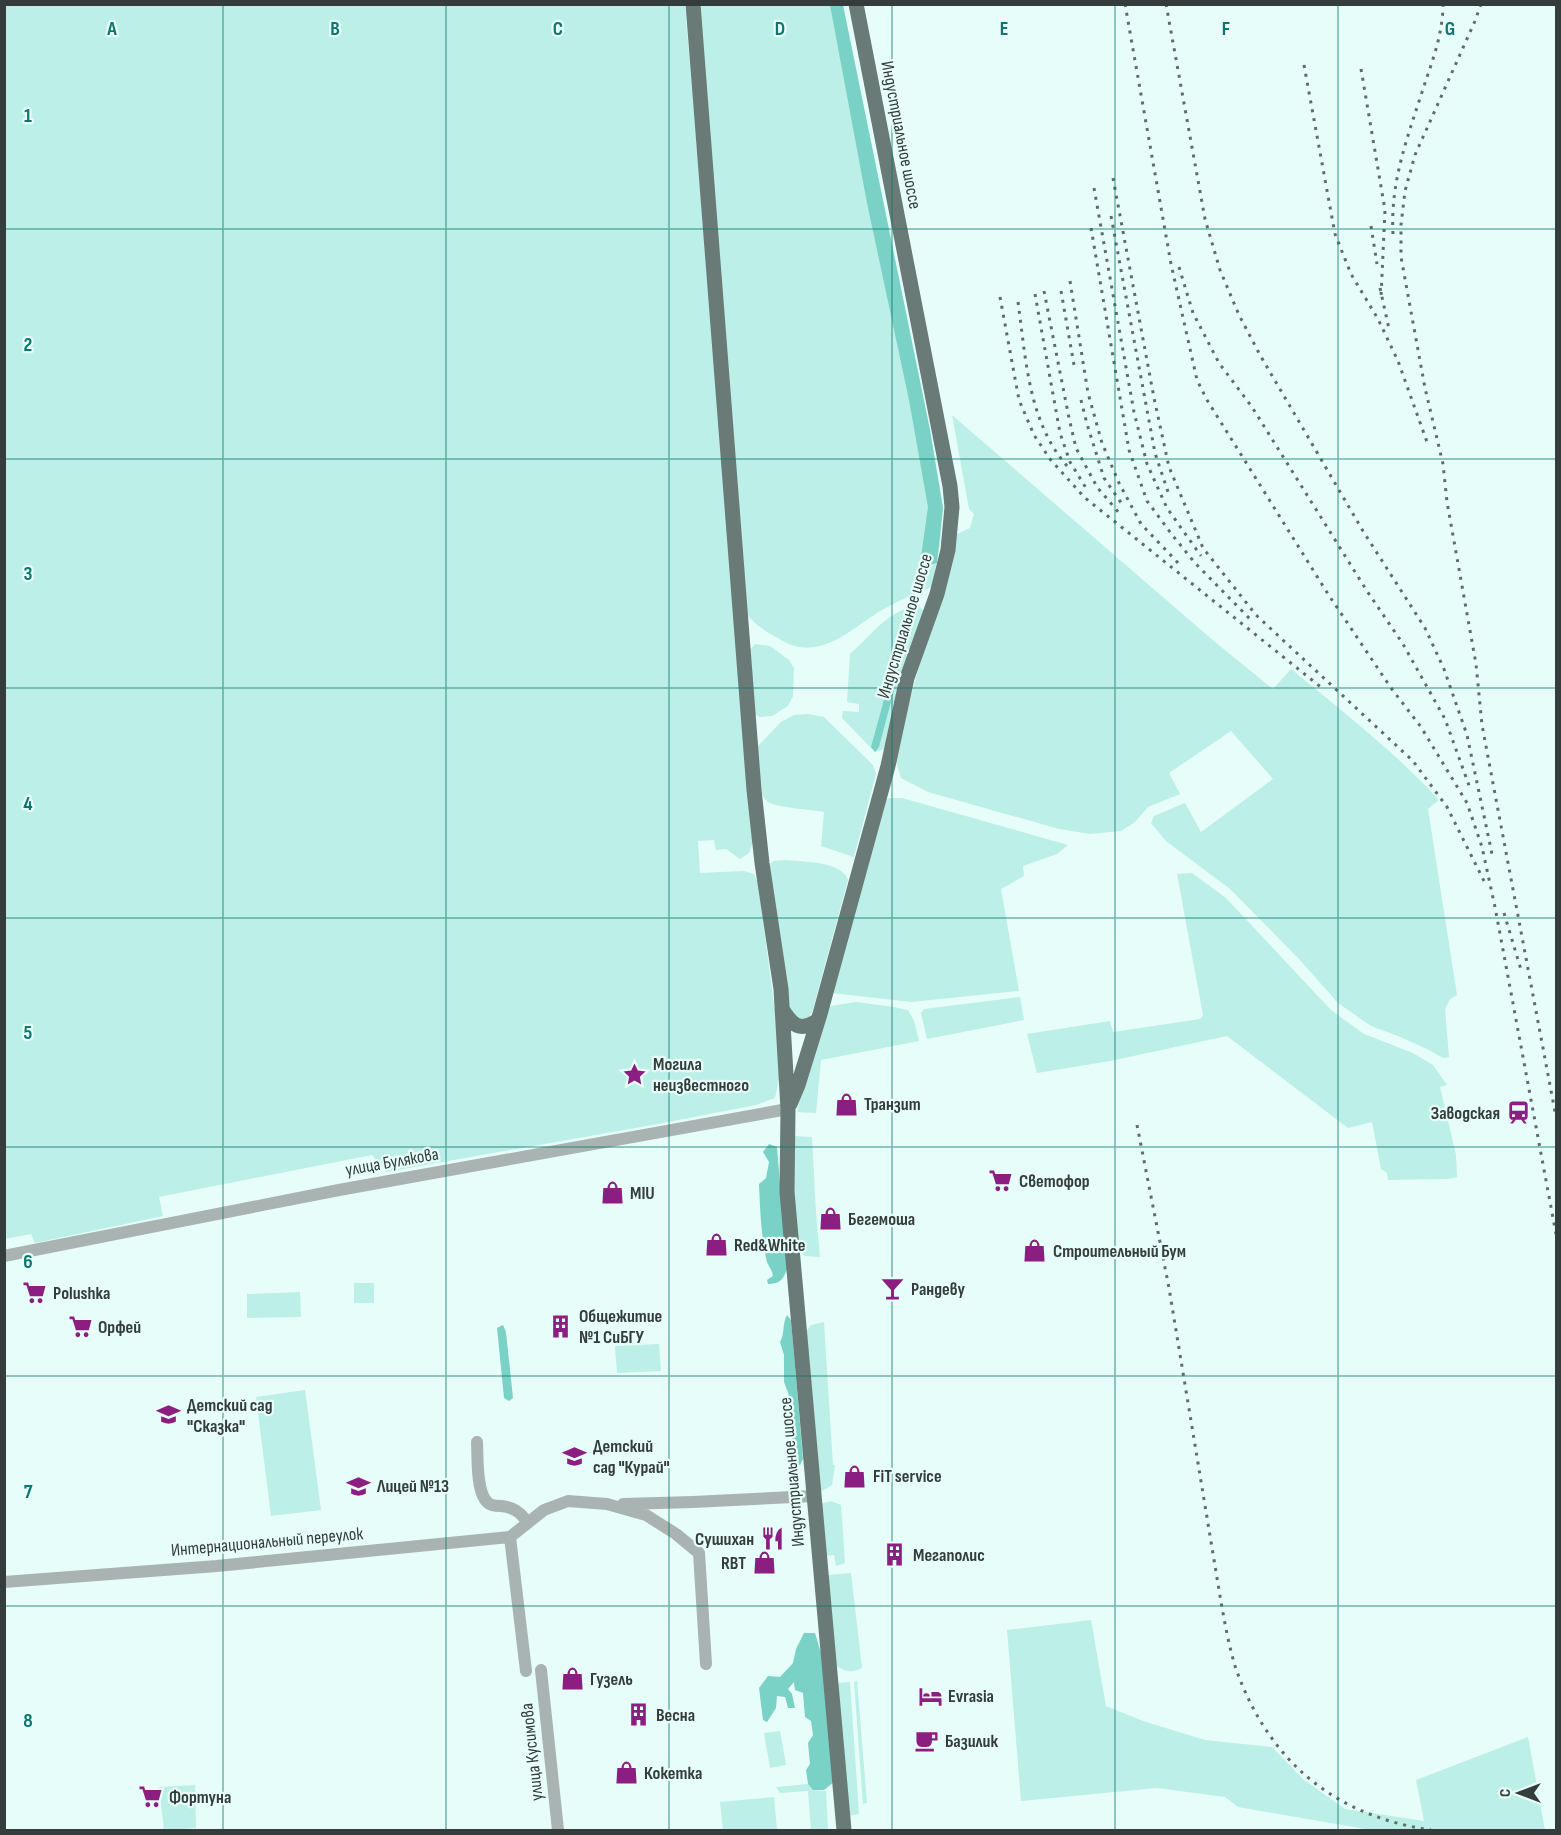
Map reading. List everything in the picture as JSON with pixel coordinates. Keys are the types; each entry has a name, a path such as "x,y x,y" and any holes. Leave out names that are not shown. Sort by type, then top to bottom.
{"main road":[{"name":"Индустриальное шоссе","path":"693,4 754,790 782,1009 788,1109 787,1192 844,1830"},
{"name":"Индустриальное шоссе","path":"788,1109 798,1085 818,1020 888,766 907,678 937,594 948,550 952,507 950,486 856,4"},
{"path":"782,1009 790,1022 801,1026 811,1025 818,1020"}],"street":[{"name":"улица Булякова","path":"4,1256 339,1190 788,1109"},
{"path":"477,1442 481,1491 485,1501 493,1506 511,1507 517,1510 528,1524"},
{"path":"526,1671 510,1537 544,1510 568,1502 607,1504 693,1502 814,1496"},
{"path":"607,1504 646,1515 676,1534 699,1553 706,1664"},
{"name":"Интернациональный переулок","path":"4,1582 217,1566 510,1537"},
{"name":"улица Кусимова","path":"541,1670 558,1830"}],"shaded area":[{"path":"4,5 685,5 753,842 749,853 740,859 726,849 716,850 714,840 698,841 700,873 744,871 754,874 758,883 775,1012 780,1074 775,1098 756,1105 658,1124 386,1172 372,1155 159,1197 163,1216 35,1243 31,1234 5,1239"},
{"path":"698,5 843,5 930,430 943,508 940,544 932,587 894,603 841,637 819,646 807,648 788,644 760,627 746,613"},
{"path":"952,415 1215,642 1273,689 1291,669 1386,748 1439,800 1428,809 1457,995 1450,999 1445,1009 1449,1057 1443,1058 1398,1036 1371,1026 1338,1003 1299,959 1230,889 1166,841 1151,823 1154,816 1185,803 1201,832 1273,779 1231,731 1169,773 1180,794 1148,807 1135,822 1121,831 1090,834 1059,829 928,792 901,778 894,755 957,534 970,528 974,514 969,509"},
{"path":"919,606 924,611 884,749 875,752 842,718 843,711 859,712 859,704 847,702 850,654 890,617 908,608"},
{"path":"755,644 770,646 789,660 794,668 793,696 788,706 772,716 760,717 752,713 748,652"},
{"path":"808,714 824,717 873,765 876,774 854,857 821,846 824,812 772,804 764,798 761,792 756,748 781,722 794,715"},
{"path":"889,798 902,798 1068,845 1057,854 1023,866 1024,876 1001,889 1019,991 911,1002 832,993 881,803"},
{"path":"786,860 830,866 838,869 848,880 813,1009 807,1022 796,1021 787,1011 768,868 773,861"},
{"path":"1192,873 1226,898 1331,1010 1364,1034 1413,1053 1433,1065 1447,1085 1440,1087 1456,1155 1457,1177 1388,1180 1387,1173 1381,1169 1372,1122 1348,1128 1227,1036 1110,1061 1037,1073 1027,1034 1110,1021 1113,1032 1200,1019 1203,1015 1177,874"},
{"path":"1020,997 1024,1020 927,1039 921,1013 924,1009"},
{"path":"856,1002 908,1010 914,1021 919,1041 821,1060 816,1113 797,1112 825,1014 831,1006"},
{"path":"794,1136 812,1137 820,1257 805,1256 798,1250 794,1198"},
{"path":"354,1283 374,1283 374,1303 354,1303"},
{"path":"300,1292 301,1317 247,1318 247,1294"},
{"path":"824,1322 833,1465 835,1465 832,1485 822,1491 818,1486 805,1333 811,1325"},
{"path":"659,1344 661,1371 617,1373 615,1346"},
{"path":"305,1390 321,1510 271,1516 256,1397"},
{"path":"831,1501 841,1505 845,1563 836,1566 834,1555 825,1556 820,1504"},
{"path":"851,1573 862,1668 855,1671 845,1670 836,1665 828,1575"},
{"path":"1091,1620 1106,1706 1143,1721 1205,1740 1272,1747 1304,1780 1345,1809 1424,1821 1416,1780 1528,1737 1545,1830 1371,1830 1238,1807 1225,1797 1157,1788 1021,1801 1007,1630"},
{"path":"857,1681 867,1803 863,1804 854,1682"},
{"path":"850,1682 859,1814 848,1816 837,1683"},
{"path":"780,1731 786,1765 770,1768 764,1733"},
{"path":"808,1784 813,1790 826,1791 828,1830 811,1830 808,1791 780,1793 776,1787"},
{"path":"195,1785 196,1828 164,1830 159,1787"},
{"path":"774,1797 777,1830 723,1830 720,1802"}],"green space":[{"path":"830,5 843,5 930,430 943,508 937,563 929,565 921,557 928,507 909,400 867,203"},
{"path":"895,660 902,660 879,747 875,752 871,747"},
{"path":"769,1144 777,1147 787,1269 780,1281 768,1284 767,1280 773,1276 764,1249 759,1184 766,1178 769,1162 763,1152"},
{"path":"787,1315 791,1320 803,1459 800,1465 793,1465 790,1453 794,1441 790,1437 789,1430 793,1425 794,1412 790,1407 790,1398 784,1382 784,1355 780,1342"},
{"path":"503,1325 506,1332 513,1398 509,1401 504,1398 497,1328"},
{"path":"804,1633 815,1633 821,1653 834,1782 824,1790 813,1790 808,1784 806,1770 810,1764 808,1743 813,1735 811,1721 805,1717 803,1693 795,1690 794,1682 788,1689 792,1694 795,1708 788,1708 785,1697 777,1696 776,1708 767,1722 763,1720 759,1688 768,1676 780,1677 793,1663 796,1649"}],"railway":[{"path":"1125,4 1171,264 1197,380 1207,400 1328,594 1391,688 1421,727 1467,803 1482,847 1495,907 1556,1234"},
{"path":"1166,4 1205,219 1220,270 1239,315 1260,355 1363,531 1425,628 1444,669 1467,735 1492,854"},
{"path":"1393,234 1397,177 1406,141 1437,46 1443,4"},
{"path":"1481,4 1415,155 1405,191 1401,225 1401,257 1425,388 1443,464 1447,502 1476,664 1482,725 1556,1117"},
{"path":"1304,65 1335,234 1351,274 1378,319 1398,361 1427,442"},
{"path":"1361,69 1385,210 1381,297"},
{"path":"1113,178 1169,467 1203,548 1256,615 1413,761 1447,807 1484,881"},
{"path":"1094,188 1134,412 1147,464 1167,508 1201,556"},
{"path":"1111,216 1155,453 1168,492"},
{"path":"1371,226 1377,264"},
{"path":"1091,228 1129,450 1147,501 1195,563 1251,620"},
{"path":"1179,267 1193,313 1219,363 1252,407 1367,591 1403,644 1445,719 1471,791"},
{"path":"1070,281 1088,393 1102,443 1119,483 1141,524 1181,566"},
{"path":"1380,288 1389,329"},
{"path":"1044,291 1076,448 1097,487 1120,514"},
{"path":"1061,291 1074,365"},
{"path":"1035,294 1060,433 1070,462 1086,488"},
{"path":"1000,297 1019,400 1034,435 1050,459 1084,497 1322,688"},
{"path":"1018,302 1027,367 1036,409 1054,448 1067,466"},
{"path":"1081,400 1104,478 1124,507"},
{"path":"1504,913 1522,973"},
{"path":"1137,1125 1169,1288 1229,1644 1236,1669 1250,1702 1267,1731 1287,1757 1310,1779 1335,1797 1364,1812 1396,1823 1431,1830"}],"place":[{"name":"Могила неизвестного","path":"635,1074"},
{"name":"Транзит","path":"846,1104"},
{"name":"Заводская","path":"1518,1113"},
{"name":"Светофор","path":"1001,1181"},
{"name":"MIU","path":"612,1193"},
{"name":"Бегемоша","path":"830,1219"},
{"name":"Red&White","path":"716,1245"},
{"name":"Строительный Бум","path":"1035,1251"},
{"name":"Рандеву","path":"893,1289"},
{"name":"Polushka","path":"35,1293"},
{"name":"Общежитие №1 СиБГУ","path":"561,1326"},
{"name":"Орфей","path":"80,1327"},
{"name":"Детский сад \"Сказка\"","path":"169,1415"},
{"name":"Детский сад \"Курай\"","path":"575,1456"},
{"name":"FiT service","path":"855,1476"},
{"name":"Лицей №13","path":"359,1486"},
{"name":"Сушихан","path":"772,1539"},
{"name":"Мегаполис","path":"895,1555"},
{"name":"RBT","path":"764,1563"},
{"name":"Гузель","path":"572,1679"},
{"name":"Evrasia","path":"930,1696"},
{"name":"Весна","path":"638,1715"},
{"name":"Базилик","path":"927,1741"},
{"name":"Кокетка","path":"626,1773"},
{"name":"Фортуна","path":"151,1797"}]}
